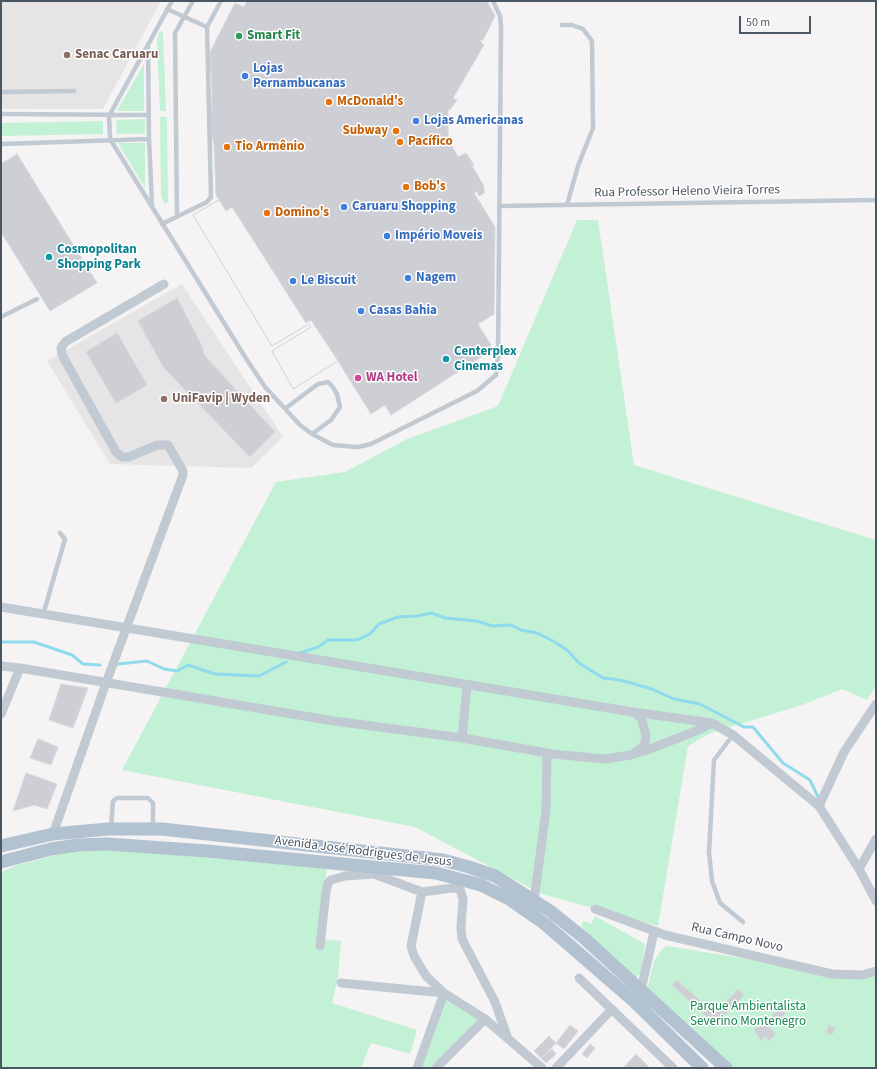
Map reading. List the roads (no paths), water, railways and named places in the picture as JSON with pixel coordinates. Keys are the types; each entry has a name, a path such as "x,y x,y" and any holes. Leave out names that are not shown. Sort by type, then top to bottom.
{"main road":[{"name":"Avenida José Rodrigues de Jesus","path":"1,846 52,834 111,829 153,828 443,860 495,876 550,911 584,938 726,1068"},
{"name":"Avenida José Rodrigues de Jesus","path":"1,862 51,849 78,845 107,844 374,870 436,873 481,885 509,899 545,924 577,950 635,1002 702,1068"}],"street":[{"path":"52,834 183,475 183,471 168,445 157,444 129,457 122,456 116,452 62,355 61,348 64,342 164,284"},
{"path":"1,607 126,629 633,712 712,723 733,735 819,806 858,869 876,902"},
{"path":"1,666 334,721 462,738 547,753 604,759 631,755 701,729 712,723"},
{"path":"1,714 20,668"},
{"path":"462,738 467,684"},
{"path":"819,806 844,752 876,704"},
{"path":"631,755 644,746 646,736 642,718 633,712"},
{"path":"534,901 546,810 547,753"},
{"path":"858,869 876,838"},
{"path":"320,946 328,883 331,880 374,870 422,892 453,888 460,889 463,899 461,927 462,939 495,1002 507,1036"},
{"path":"422,892 411,946 426,976 444,993 485,1019 507,1036 542,1068"},
{"name":"Rua Campo Novo","path":"595,909 654,932 832,974 862,975 876,971"},
{"path":"641,990 654,932"},
{"path":"579,978 673,1068"},
{"path":"341,983 444,993"},
{"path":"417,1068 444,993"},
{"path":"556,1068 612,1010"},
{"path":"436,1068 485,1019"}],"lane":[{"path":"172,1 109,116 110,139 265,387 286,408 300,425 312,434 333,445 358,447 371,444 477,391 496,375 498,357 501,27 500,16 493,1"},
{"path":"177,217 175,33 193,1"},
{"path":"162,224 207,202 211,197 207,27 221,1"},
{"path":"167,9 207,27"},
{"path":"562,25 572,25 583,29 592,41 593,128 578,166 567,205"},
{"path":"148,44 148,115 152,206"},
{"path":"1,92 74,91"},
{"path":"1,114 109,116 148,115"},
{"path":"1,144 110,139 149,139"},
{"name":"Rua Professor Heleno Vieira Torres","path":"499,206 876,200"},
{"path":"1,318 37,299"},
{"path":"286,408 318,384 328,382 332,386 337,394 340,406 331,420 312,434"},
{"path":"43,615 65,539 60,533"},
{"path":"733,735 714,760 709,852 712,881 720,903 743,922"},
{"path":"111,829 113,800 117,798 148,798 153,803 153,828"}],"waterway":[{"path":"300,653 318,647 328,640 357,640 370,634 379,624 398,617 417,616 431,613 445,618 477,621 492,626 511,625 521,630 537,633 553,641 567,650 579,663 603,678 620,680 652,689 674,699 700,704 744,727 753,727 783,763 810,780 818,797"},
{"path":"1,642 34,642 72,655 83,664 100,665"},
{"path":"118,664 147,661 164,669 177,671 188,665 215,674 259,676 286,662"}],"place":[{"name":"Smart Fit","path":"239,36"},
{"name":"Senac Caruaru","path":"67,55"},
{"name":"Lojas Pernambucanas","path":"245,76"},
{"name":"McDonald's","path":"329,102"},
{"name":"Lojas Americanas","path":"416,121"},
{"name":"Subway","path":"396,131"},
{"name":"Pacífico","path":"400,142"},
{"name":"Tio Armênio","path":"227,147"},
{"name":"Bob's","path":"406,187"},
{"name":"Caruaru Shopping","path":"344,207"},
{"name":"Domino's","path":"267,213"},
{"name":"Império Moveis","path":"387,236"},
{"name":"Cosmopolitan Shopping Park","path":"49,257"},
{"name":"Nagem","path":"408,278"},
{"name":"Le Biscuit","path":"293,281"},
{"name":"Casas Bahia","path":"361,311"},
{"name":"Centerplex Cinemas","path":"446,359"},
{"name":"WA Hotel","path":"358,378"},
{"name":"UniFavip | Wyden","path":"164,399"}],"park label":[{"name":"Parque Ambientalista Severino Montenegro","path":"748,1014"}]}
